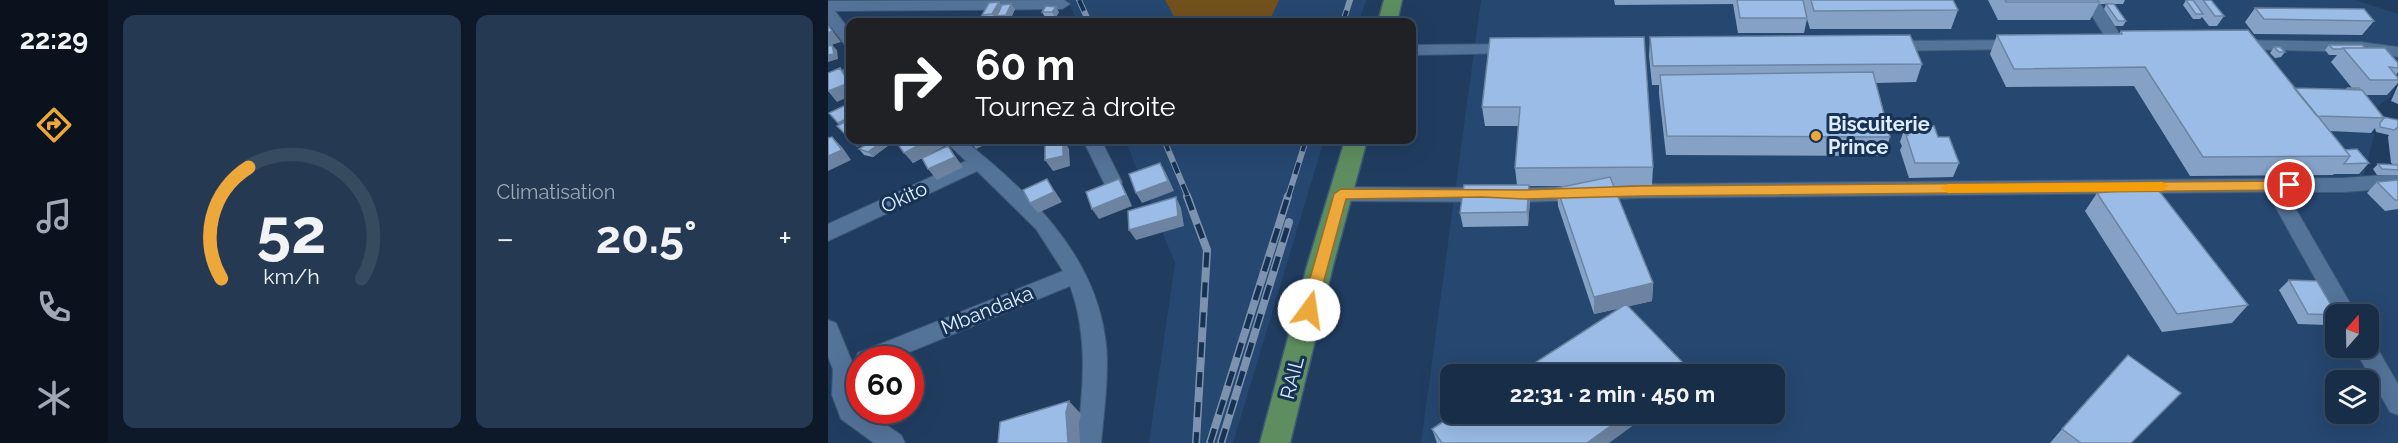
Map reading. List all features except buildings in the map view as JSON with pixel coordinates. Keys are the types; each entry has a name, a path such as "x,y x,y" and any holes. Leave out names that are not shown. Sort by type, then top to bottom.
{"main road":[{"path":"1389,18 1393,0"},
{"name":"RAIL","path":"1275,443 1355,144"}],"street":[{"path":"2090,0 2124,44 2094,44"},
{"path":"828,6 1062,4"},
{"path":"828,12 846,36"},
{"path":"1867,46 2034,45"},
{"path":"2222,45 2361,47 2398,52"},
{"path":"1416,50 1531,49"},
{"path":"828,83 846,74"},
{"path":"958,144 1042,220 1065,255 1088,304 1095,336 1089,443"},
{"path":"1094,144 1113,182"},
{"name":"Okito","path":"828,233 980,162"},
{"path":"1341,194 1524,195 1652,191 2344,185 2398,182"},
{"path":"2272,185 2340,304"},
{"name":"Mbandaka","path":"900,346 1075,275"},
{"path":"828,329 846,357"},
{"path":"2371,358 2398,405"},
{"path":"846,385 843,395 846,404"},
{"path":"866,424 893,443"}],"shaded area":[{"path":"1068,0 1366,0 1360,18 1075,18"},
{"path":"1165,0 1279,0 1271,18 1175,18"},
{"path":"1481,0 2355,0 2398,14 2398,82 2390,97 2367,115 2374,135 2362,182 2398,183 2398,443 1421,443"},
{"path":"1127,144 1323,144 1233,443 1149,443 1175,263"}],"railway":[{"path":"1079,0 1087,18"},
{"path":"1344,18 1350,0"},
{"path":"1166,144 1188,197"},
{"path":"1288,197 1305,144"},
{"path":"1187,196 1207,250 1196,443"},
{"path":"1210,443 1288,196"},
{"path":"1221,443 1289,222"}],"slow traffic":[{"path":"1948,188 2162,186"}],"place":[{"name":"Biscuiterie Prince","path":"1816,136"}],"route":[{"path":"1309,310 1341,194 1524,195 1640,191 2290,185"}]}
